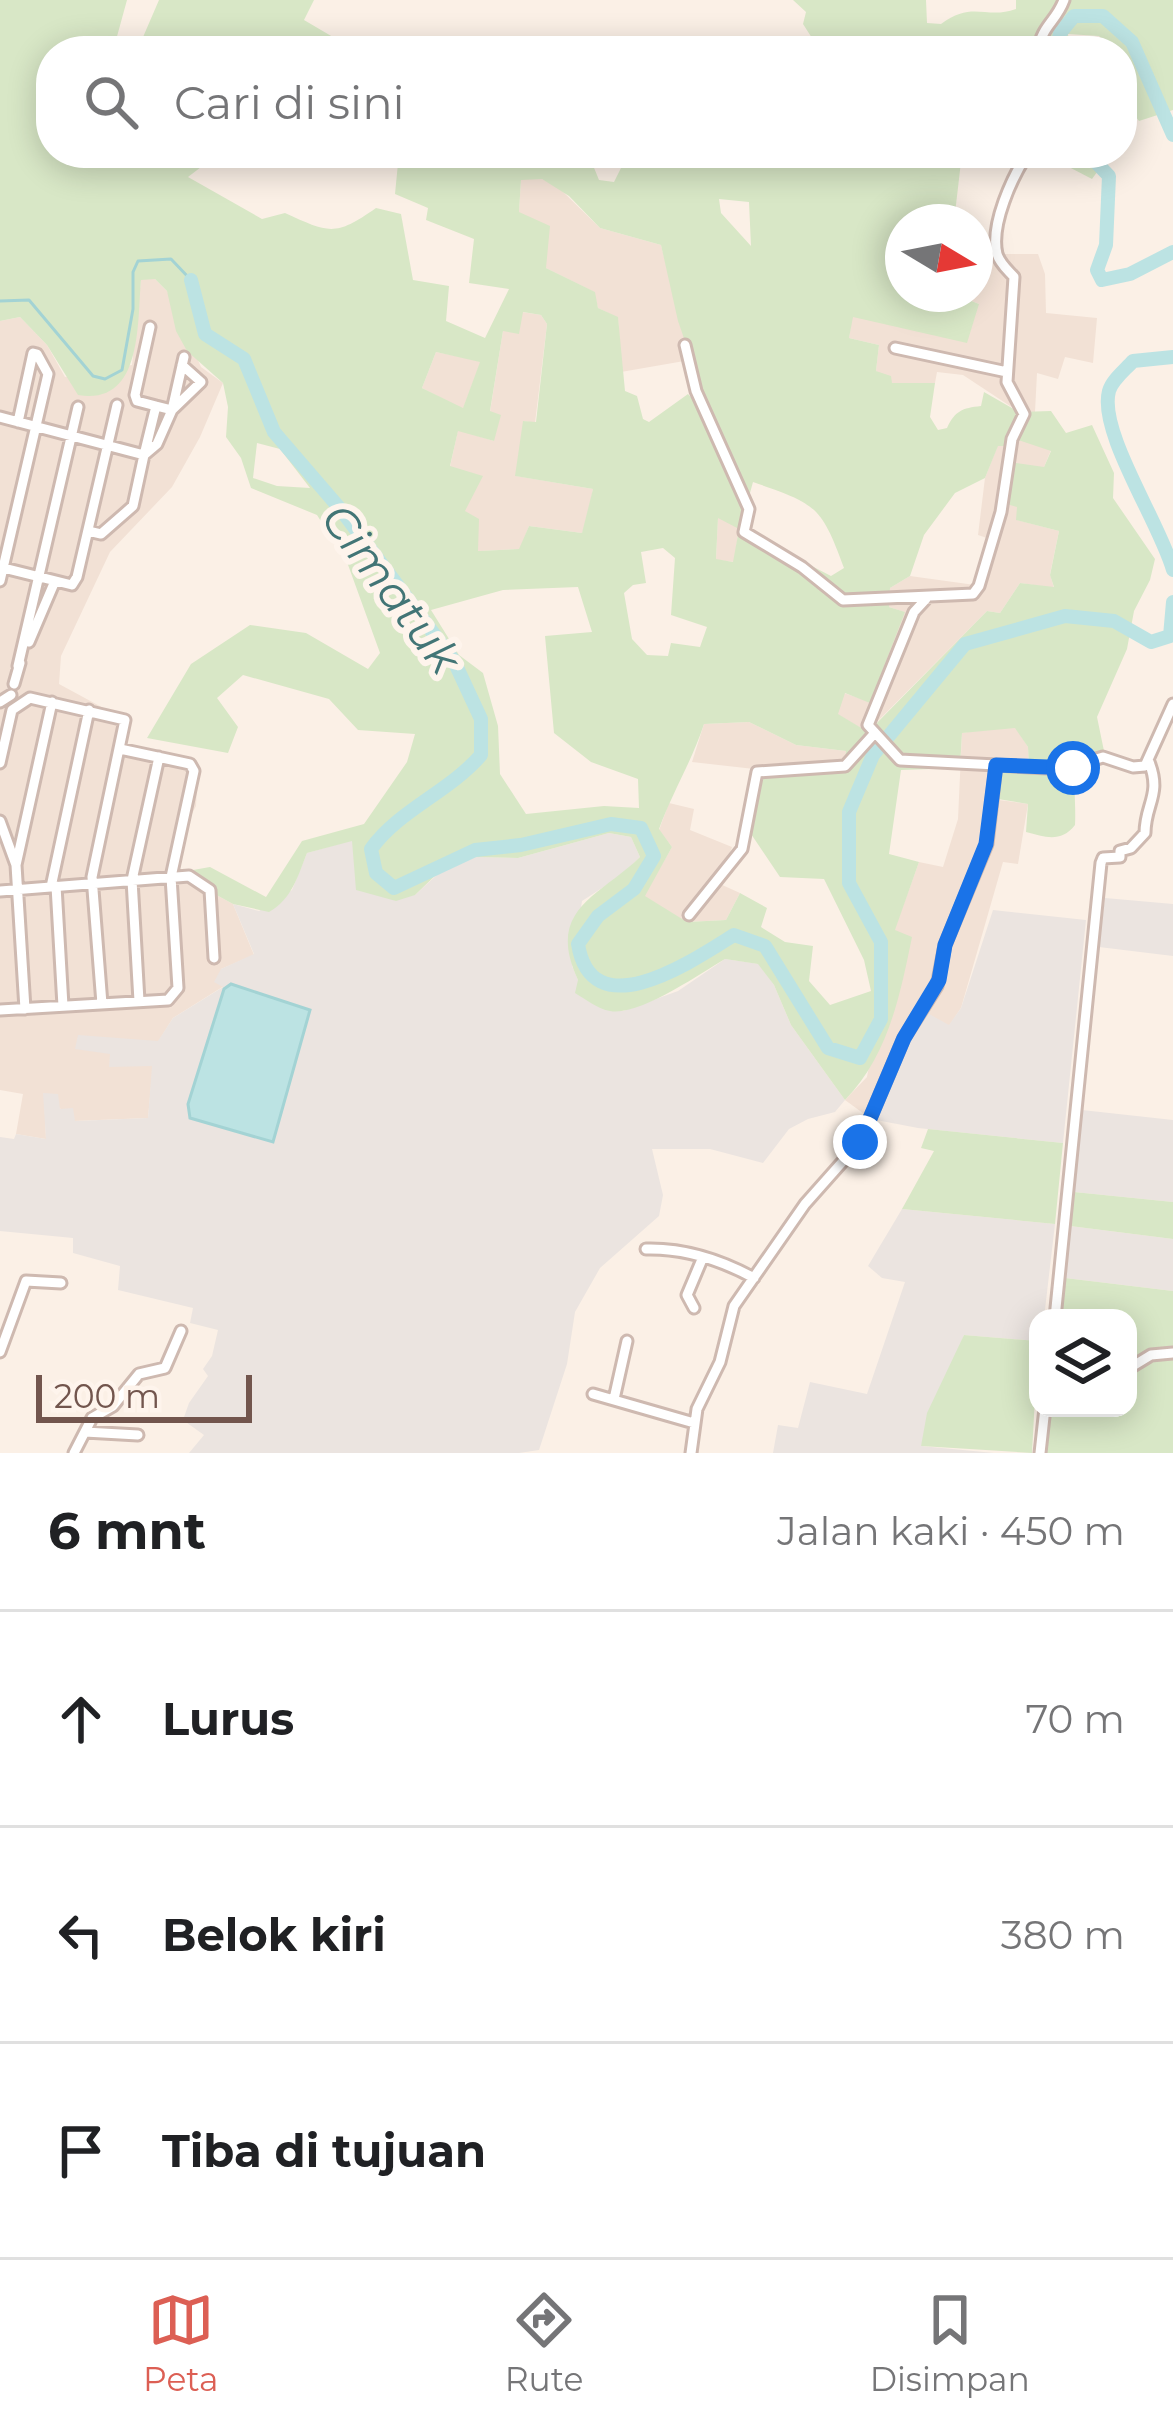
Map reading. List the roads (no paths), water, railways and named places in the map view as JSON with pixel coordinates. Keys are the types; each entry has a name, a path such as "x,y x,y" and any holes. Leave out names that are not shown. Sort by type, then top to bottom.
{"street":[{"path":"1040,36 1064,0"},
{"path":"685,345 696,391 749,509 744,532 802,567 843,601 973,594 1001,512 1012,439 1024,414 1010,390 1007,372 1015,278 1000,262 996,244 1008,189 1020,168"},
{"path":"150,328 135,394 137,400 172,410"},
{"path":"895,348 1007,372"},
{"path":"0,581 48,374 33,353 18,422"},
{"path":"145,455 157,444 172,410 183,361 201,382 172,410"},
{"path":"2,568 72,585 117,405"},
{"path":"88,531 101,535 133,506 156,406"},
{"path":"19,666 78,407"},
{"path":"0,417 145,455"},
{"path":"8,694 55,581"},
{"path":"926,599 914,612 869,722 895,757 1064,769 1103,758 1133,767 1148,762"},
{"path":"0,763 14,707 30,698 124,720 93,884 102,1004"},
{"path":"26,1009 16,865 52,703"},
{"path":"1056,1309 1101,863 1103,858 1120,857 1121,850 1131,848 1145,833 1156,794 1148,762 1173,704"},
{"path":"63,1006 54,886 89,710"},
{"path":"689,915 742,849 757,772 845,766 875,735"},
{"path":"0,1010 168,1000 178,988 171,877 194,771 190,764 120,749"},
{"path":"140,1001 132,880 159,758"},
{"path":"691,1453 694,1423 720,1362 728,1320 805,1204 860,1142 904,1038 937,986 945,945 986,844 996,765"},
{"path":"0,821 16,865"},
{"path":"0,891 189,876 210,890 214,958"},
{"path":"646,1250 703,1257 754,1278"},
{"path":"694,1309 687,1295 703,1257"},
{"path":"0,1352 23,1284 31,1280 61,1283"},
{"path":"74,1453 92,1418 113,1406 139,1374 165,1368 181,1331"},
{"path":"614,1399 627,1341"},
{"path":"1137,1364 1151,1355 1173,1353"},
{"path":"593,1394 694,1423"},
{"path":"1040,1453 1044,1417"},
{"path":"85,1432 138,1435"}],"water":[{"path":"231,984 310,1010 273,1142 190,1118 188,1104 224,989"}],"waterway":[{"name":"Cimatuk","path":"1060,36 1074,16 1103,16 1125,36"},
{"name":"Cimatuk","path":"1137,53 1173,135"},
{"name":"Cimatuk","path":"1101,168 1109,176 1106,245 1097,270 1102,280 1130,274 1173,252"},
{"path":"0,301 29,300 93,376 105,379 122,370 138,261 171,259 191,280"},
{"name":"Cimatuk","path":"191,280 205,334 244,359 274,432 342,511 454,661 481,719 481,755 382,835 371,849 376,873 394,888 475,850 521,845 611,824 641,828 654,856 634,889 598,916 578,944 587,969 603,982 623,986 646,981 671,972 734,935 765,946 828,1048 860,1058 881,1019 881,942 849,883 849,812 873,755 965,644 1065,616 1114,621 1151,642 1170,636 1173,602"},
{"name":"Cimatuk","path":"1173,357 1133,361 1111,387 1108,409 1121,453 1173,570"}]}
